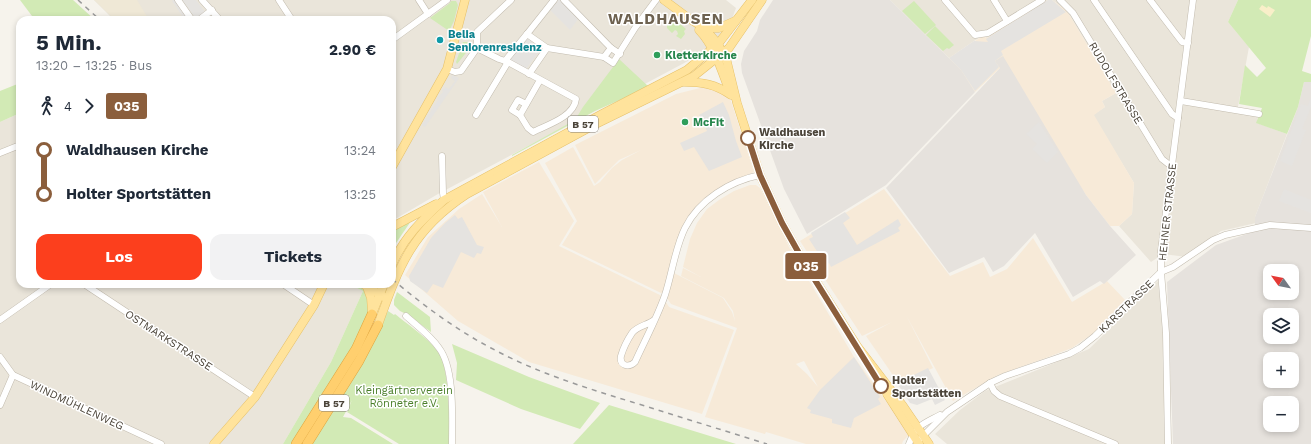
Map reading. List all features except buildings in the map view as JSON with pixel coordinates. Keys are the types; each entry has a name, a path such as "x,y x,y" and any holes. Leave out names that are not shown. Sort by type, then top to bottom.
{"highway":[{"name":"B 57","path":"296,444 356,349 372,314"},
{"name":"B 57","path":"307,444 359,361 378,325"}],"main road":[{"path":"396,160 447,69 465,0"},
{"path":"664,0 704,28 716,47 737,103 760,175 782,223 805,264 857,346 864,360 915,431 920,441 929,444"},
{"name":"B 57","path":"444,200 687,70 716,47 752,0"},
{"name":"B 57","path":"396,275 414,242 430,224 452,204 467,194 594,125 694,76 720,56 736,38 762,0"},
{"path":"687,17 716,47"},
{"path":"704,28 720,28 738,20"},
{"path":"720,56 731,94 737,103"},
{"path":"683,82 709,83 731,94"},
{"path":"396,256 411,233 444,200"},
{"path":"396,225 425,208 444,200"},
{"path":"214,444 255,397 314,305 322,288"},
{"path":"320,293 324,288"},
{"path":"366,288 370,298 372,314"},
{"path":"368,288 384,297"},
{"name":"B 57","path":"378,325 384,297 384,288"},
{"name":"B 57","path":"372,314 389,288"}],"street":[{"path":"178,0 189,16"},
{"path":"202,0 217,16"},
{"path":"279,0 289,16"},
{"path":"418,0 428,14"},
{"path":"396,37 447,0"},
{"path":"447,69 455,72 461,71 477,48 477,32 511,0"},
{"path":"476,115 506,62 554,0"},
{"path":"564,0 611,48 620,54"},
{"path":"527,34 547,48 604,57 613,63 635,28 656,0"},
{"path":"945,0 975,35 988,33 1042,0"},
{"path":"994,0 1007,21"},
{"name":"RUDOLFSTRASSE","path":"1060,0 1073,13 1162,159 1171,166"},
{"path":"1094,0 1172,114 1178,118"},
{"path":"1150,0 1182,42 1188,43"},
{"name":"HEHNER STRASSE","path":"1168,444 1166,333 1161,272 1161,251 1193,0"},
{"path":"204,16 212,10"},
{"path":"477,48 576,100 576,103 570,113 533,132 528,128 520,115 512,110 518,100 526,104"},
{"path":"529,74 547,48"},
{"path":"604,57 611,48"},
{"path":"520,115 540,80"},
{"path":"1181,101 1259,114"},
{"path":"0,153 16,147"},
{"path":"442,156 444,200"},
{"path":"654,320 648,325 633,332 622,356 621,361 624,364 628,366 635,362 654,320 664,297 685,229 698,208 717,193 742,180 760,175"},
{"name":"KARSTRASSE","path":"915,431 990,383 1005,376 1069,354 1080,348 1118,314 1161,272 1173,267 1213,240 1225,235 1270,225 1311,228"},
{"path":"0,320 45,288"},
{"name":"OSTMARKSTRASSE","path":"90,288 255,397"},
{"path":"289,288 314,305"},
{"path":"406,316 428,335 440,348 446,362 452,408 452,444"},
{"path":"0,357 12,375 0,405"},
{"name":"WINDMÜHLENWEG","path":"12,375 161,444"},
{"path":"990,383 994,391 1000,396 1115,444"},
{"name":"KARSTRASSE","path":"920,441 946,412"},
{"path":"908,444 915,431"}],"shaded area":[{"path":"94,0 726,0 736,8 726,35 703,53 438,194 396,219 396,16 110,16"},
{"path":"94,0 137,0 147,16 111,16"},
{"path":"175,0 186,16 182,16 172,1"},
{"path":"182,0 196,0 205,12 200,16 194,16"},
{"path":"557,0 562,0 579,18 570,30 550,10"},
{"path":"773,0 890,0 961,70 975,92 886,185 807,234 784,189 742,73 741,64 744,51 757,31 760,20"},
{"path":"890,0 1048,0 986,38 984,35 949,58"},
{"path":"1048,0 1052,0 1067,11 1116,93 1102,101 1105,107 1094,115 1134,183 1132,214 1119,226 1110,226 1086,195 1000,68 975,92 961,71 949,58 984,35 986,38"},
{"path":"1048,0 1052,0 1066,12 1001,51 1003,55 995,61 999,67 975,91 961,70 949,58 974,41 988,42 986,39"},
{"path":"1052,0 1238,0 1228,22 1249,47 1237,112 1258,117 1257,123 1287,134 1255,217 1256,223 1221,231 1187,257 1163,254 1151,262 1119,226 1132,214 1134,183 1093,115 1105,107 1102,101 1116,93 1067,11"},
{"path":"527,38 541,49 526,69 510,60"},
{"path":"1003,56 1086,195 1110,226 1136,255 1104,284 1100,281 1073,297 1035,233 1004,266 993,272 984,257 949,273 886,188 1000,68 995,61"},
{"path":"453,75 459,78 425,127 422,125 438,100 437,98 443,92 442,91 445,87 449,89 455,81 451,78"},
{"path":"1304,82 1311,82 1311,444 1173,444 1167,282 1216,245 1255,231 1255,217 1298,107"},
{"path":"708,86 728,92 754,172 723,186 704,199 699,205 691,216 672,272 723,298 732,312 735,321 733,311 724,298 681,276 683,268 701,277 683,267 690,239 697,223 707,209 734,191 750,185 756,185 760,188 789,247 854,357 910,434 902,444 806,444 766,432 765,434 705,417 737,328 671,304 665,295 562,245 577,221 545,163 573,147 594,186 622,160 641,150 619,160 595,184 575,145 676,94","holes":["804,361 818,387 807,374 796,364"]},
{"path":"1311,97 1311,107 1302,129 1306,130 1292,166 1280,161 1301,104 1308,106"},
{"path":"723,102 729,115 742,157 709,171 694,147 684,151 680,143 707,131 699,115"},
{"path":"16,115 16,288 357,288 363,291 331,362 283,444 0,444 0,122"},
{"path":"1039,122 1058,152 1047,163 1032,149 1037,144 1026,134"},
{"path":"539,162 574,221 559,246 662,296 669,307 734,330 702,414 529,362 458,321 405,275 428,237 459,209 482,194 502,227 483,192"},
{"path":"884,189 950,276 983,262 990,277 1007,269 1033,238 1072,302 1107,281 1125,300 1095,332 1072,348 998,375 953,401 906,315 933,368 899,384 866,336 892,322 862,336 800,241"},
{"path":"1284,189 1311,200 1311,213 1279,201"},
{"path":"845,212 850,218 843,223 857,245 898,219 901,225 898,228 900,231 831,267 829,263 826,265 809,239 813,237 811,233"},
{"path":"455,215 458,219 462,217 477,245 484,247 481,254 477,253 474,258 461,252 443,288 433,284 427,293 410,281 409,276 431,238"},
{"path":"1158,281 1167,373 1167,444 947,444 935,434 960,410 985,391 1089,349"},
{"path":"854,357 880,397 878,399 881,404 854,418 851,428 832,423 832,419 810,413 811,410 807,408 820,390"},
{"path":"928,368 945,400 935,405 932,399 917,405 910,403 897,383"}],"green space":[{"path":"20,0 73,0 91,16 32,16"},
{"path":"1238,0 1311,0 1311,36 1302,71 1311,74 1311,82 1304,82 1298,107 1287,134 1256,123 1262,108 1239,104 1245,65 1257,77 1266,68 1228,22"},
{"path":"451,1 456,1 458,5 454,21 449,31 430,18"},
{"path":"914,1 936,25 925,34 902,11"},
{"path":"673,18 686,29 684,31 685,34 681,39 676,36 678,34 677,31 675,30 672,33 667,28 667,24"},
{"path":"935,26 954,45 949,49 947,48 943,51 926,35"},
{"path":"463,42 468,42 469,49 457,64 456,62"},
{"path":"619,59 649,87 595,111 512,156 575,120"},
{"path":"16,85 16,115 0,122 0,91"},
{"path":"410,222 396,243 396,228"},
{"path":"357,288 362,288 366,292 369,315 358,338 292,444 283,444 331,362 363,291"},
{"path":"397,292 430,317 431,332 400,311 394,305"},
{"name":"Kleingärtnerverein Rönneter e.V.","path":"388,311 394,315 395,314 418,332 435,348 443,361 447,384 450,444 399,444 347,412 352,400 343,417 351,418 393,444 312,444 372,343"},
{"path":"452,344 529,377 600,403 580,429 521,409 456,380 457,363"},
{"path":"609,405 736,444 573,444"}],"sand":[{"path":"1262,5 1267,8 1268,6 1275,10 1270,17 1259,9"}],"railway":[{"path":"78,0 96,16"},
{"path":"396,282 452,325 508,357 595,391 767,444"}],"bus line":[{"name":"035","path":"748,138 760,175 782,223 805,264 881,386"}],"place":[{"name":"Belia Seniorenresidenz","path":"440,40"},
{"name":"Kletterkirche","path":"657,55"},
{"name":"McFit","path":"685,122"},
{"name":"Waldhausen Kirche","path":"748,138"},
{"name":"Holter Sportstätten","path":"881,386"}],"district":[{"name":"WALDHAUSEN","path":"666,19"}]}
